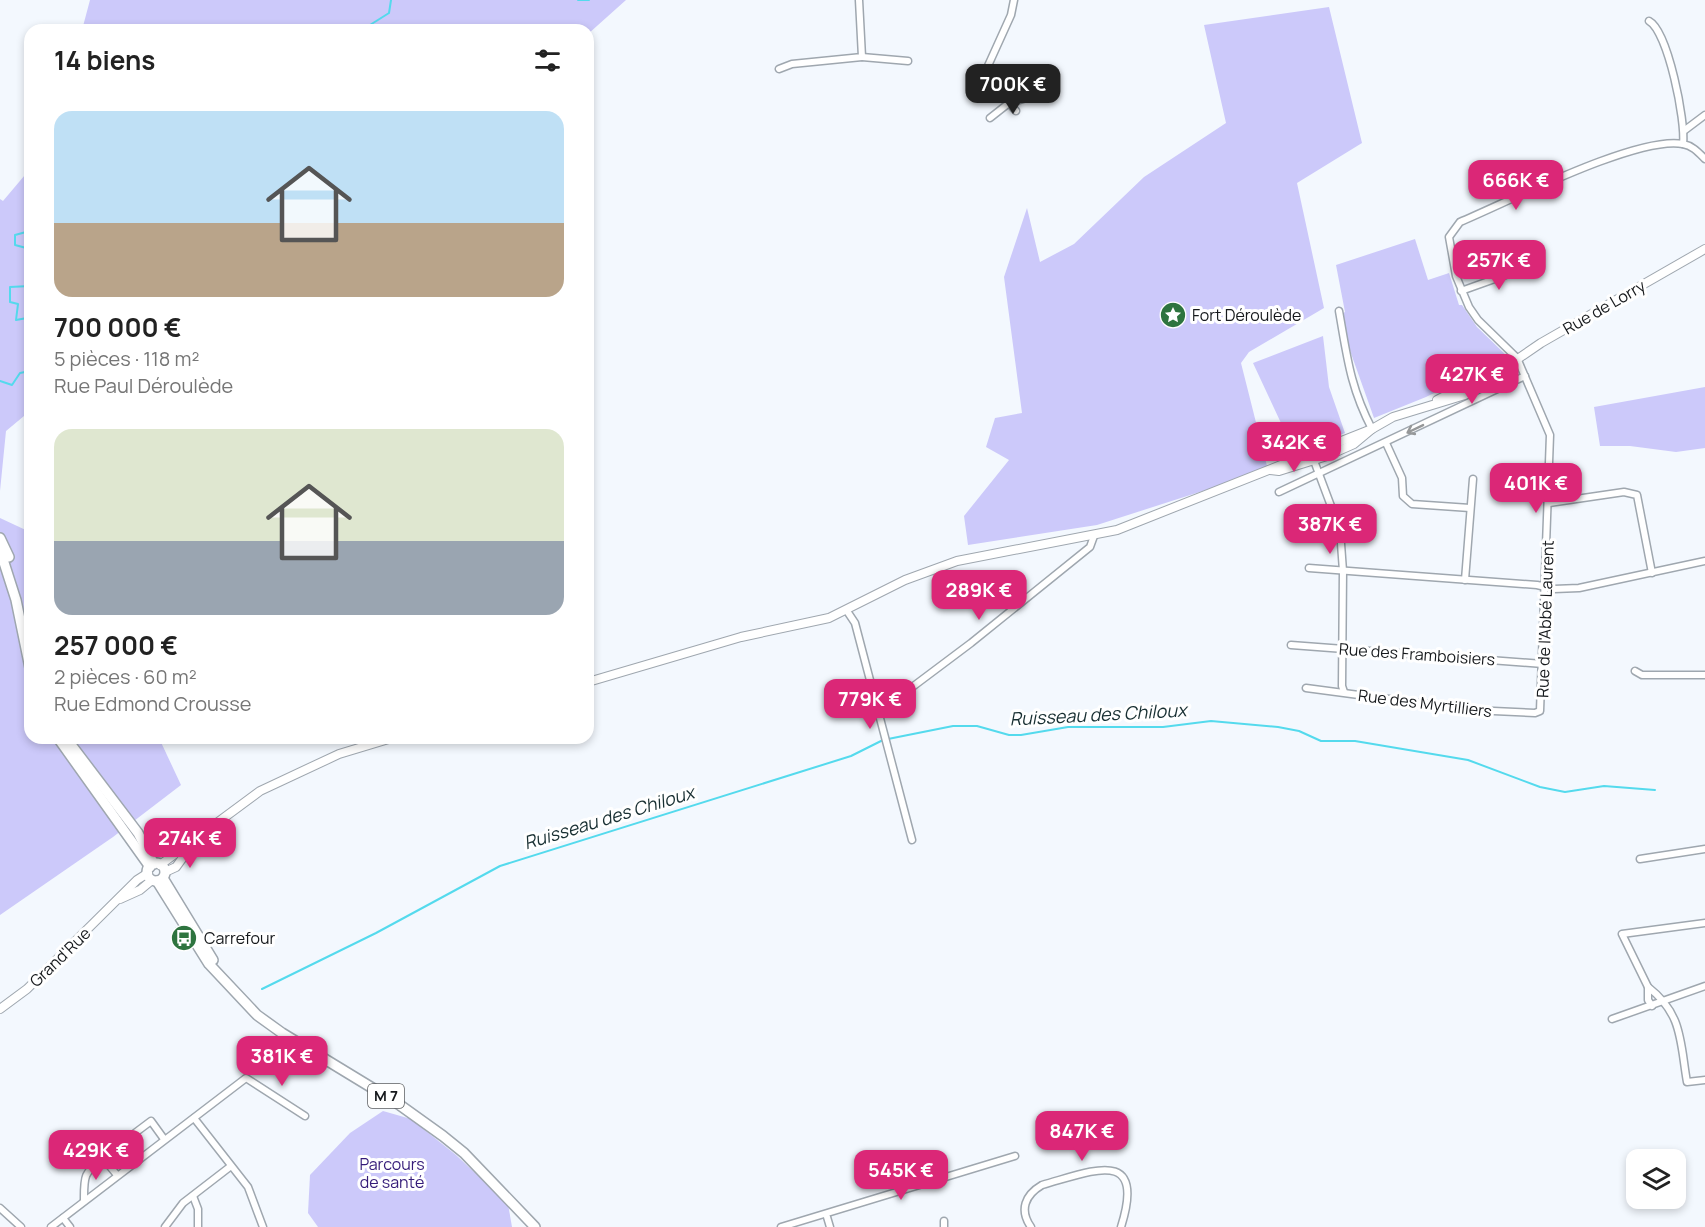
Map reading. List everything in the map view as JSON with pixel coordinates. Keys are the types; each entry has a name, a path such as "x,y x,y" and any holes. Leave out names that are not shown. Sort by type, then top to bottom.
{"main road":[{"path":"0,538 15,572 24,613"},
{"path":"0,550 16,600 24,639"},
{"name":"M 7","path":"62,744 156,872 225,981 257,1015 282,1033 397,1103 443,1136 464,1153 535,1227"},
{"name":"M 7","path":"71,744 138,833 156,872"}],"street":[{"path":"859,0 862,57"},
{"path":"1014,0 1011,15 987,68 993,84 1016,111"},
{"path":"1649,21 1654,25 1664,43 1684,130 1683,144"},
{"path":"779,69 792,64 862,57 908,61"},
{"path":"990,118 1009,103 1030,98"},
{"path":"1684,130 1705,115"},
{"path":"1516,358 1478,320 1461,291 1450,251 1449,237 1460,222 1623,153 1655,144 1683,144 1694,147 1705,159"},
{"name":"Rue de Lorry","path":"594,680 696,649 799,626 848,611 930,569 1018,548 1117,530 1268,470 1312,457 1422,407 1504,366 1705,249"},
{"path":"1461,291 1528,267"},
{"path":"1339,311 1351,381 1372,429"},
{"name":"Rue de l'Abbé Laurent","path":"1516,358 1550,435 1542,708"},
{"path":"1279,492 1318,476 1524,376"},
{"path":"1386,443 1402,478 1402,494 1406,501 1412,504 1470,508"},
{"path":"1312,457 1340,530 1343,572 1344,692"},
{"path":"1465,580 1473,479"},
{"path":"1548,503 1624,492 1637,495 1652,573"},
{"path":"879,712 971,643 1090,547 1094,536"},
{"path":"1309,568 1579,588 1705,561"},
{"path":"848,611 855,623 912,840"},
{"name":"Rue des Framboisiers","path":"1291,645 1543,664"},
{"path":"1635,671 1642,675 1705,675"},
{"name":"Rue des Myrtilliers","path":"1306,688 1472,710 1535,713 1542,708"},
{"path":"156,872 225,815 269,787 339,754 372,744"},
{"path":"156,872 176,867 195,841"},
{"path":"1640,860 1705,849"},
{"name":"Grand'Rue","path":"116,901 140,890 156,872"},
{"name":"Grand'Rue","path":"0,1009 27,989 116,901 156,872"},
{"path":"1705,923 1622,934 1648,987 1671,1009 1682,1038 1687,1082 1705,1080"},
{"path":"1612,1019 1705,986"},
{"path":"1648,987 1648,1000 1652,1006"},
{"path":"51,1227 246,1078 305,1116"},
{"path":"194,1118 248,1187 263,1227"},
{"path":"135,1162 132,1151 135,1133 151,1121 164,1139"},
{"path":"781,1227 1015,1156"},
{"path":"84,1202 84,1178 88,1169 103,1158 117,1176"},
{"path":"165,1227 183,1203 231,1166"},
{"path":"1031,1227 1024,1210 1028,1197 1034,1190 1042,1185 1104,1168 1119,1173 1127,1185 1129,1196 1121,1227"},
{"path":"193,1196 198,1209 198,1227"},
{"path":"0,1208 21,1227"},
{"path":"827,1217 830,1227"},
{"path":"63,1218 70,1227"}],"green space":[{"path":"90,0 626,0 594,29 594,24 84,24"},
{"path":"1329,7 1362,143 1297,183 1324,308 1249,352 1241,363 1268,470 1097,525 968,545 964,516 1009,460 986,447 995,418 1022,413 1004,277 1027,208 1040,262 1074,244 1144,177 1226,123 1204,25"},
{"path":"24,176 24,416 6,431 0,491 0,199 3,201"},
{"path":"1415,239 1428,280 1449,273 1459,305 1462,305 1477,327 1506,355 1479,365 1481,370 1426,397 1374,418 1348,345 1342,314 1345,312 1336,265"},
{"path":"1323,336 1329,387 1345,433 1295,453 1253,363"},
{"path":"1705,387 1705,448 1676,452 1630,446 1600,446 1594,407"},
{"path":"0,518 24,529 24,744 162,744 181,785 113,837 0,915"},
{"name":"Parcours de santé","path":"383,1111 411,1119 456,1155 508,1204 512,1227 318,1227 308,1213 310,1175 350,1133"}],"waterway":[{"path":"372,24 389,13 391,0"},
{"path":"578,0 589,0"},
{"path":"24,233 15,235 15,245 24,247"},
{"path":"24,286 10,287 10,302 18,304 16,320 24,319"},
{"path":"0,381 12,385 20,373 24,372"},
{"name":"Ruisseau des Chiloux","path":"262,989 376,933 500,866 851,756 883,740 953,726 977,726 1009,735 1068,727 1163,727 1211,721 1278,727 1299,731 1321,741 1355,741 1468,760 1540,787 1565,792 1604,786 1655,790"}],"place":[{"name":"Fort Déroulède","path":"1173,315"},
{"name":"Carrefour","path":"184,938"}]}
